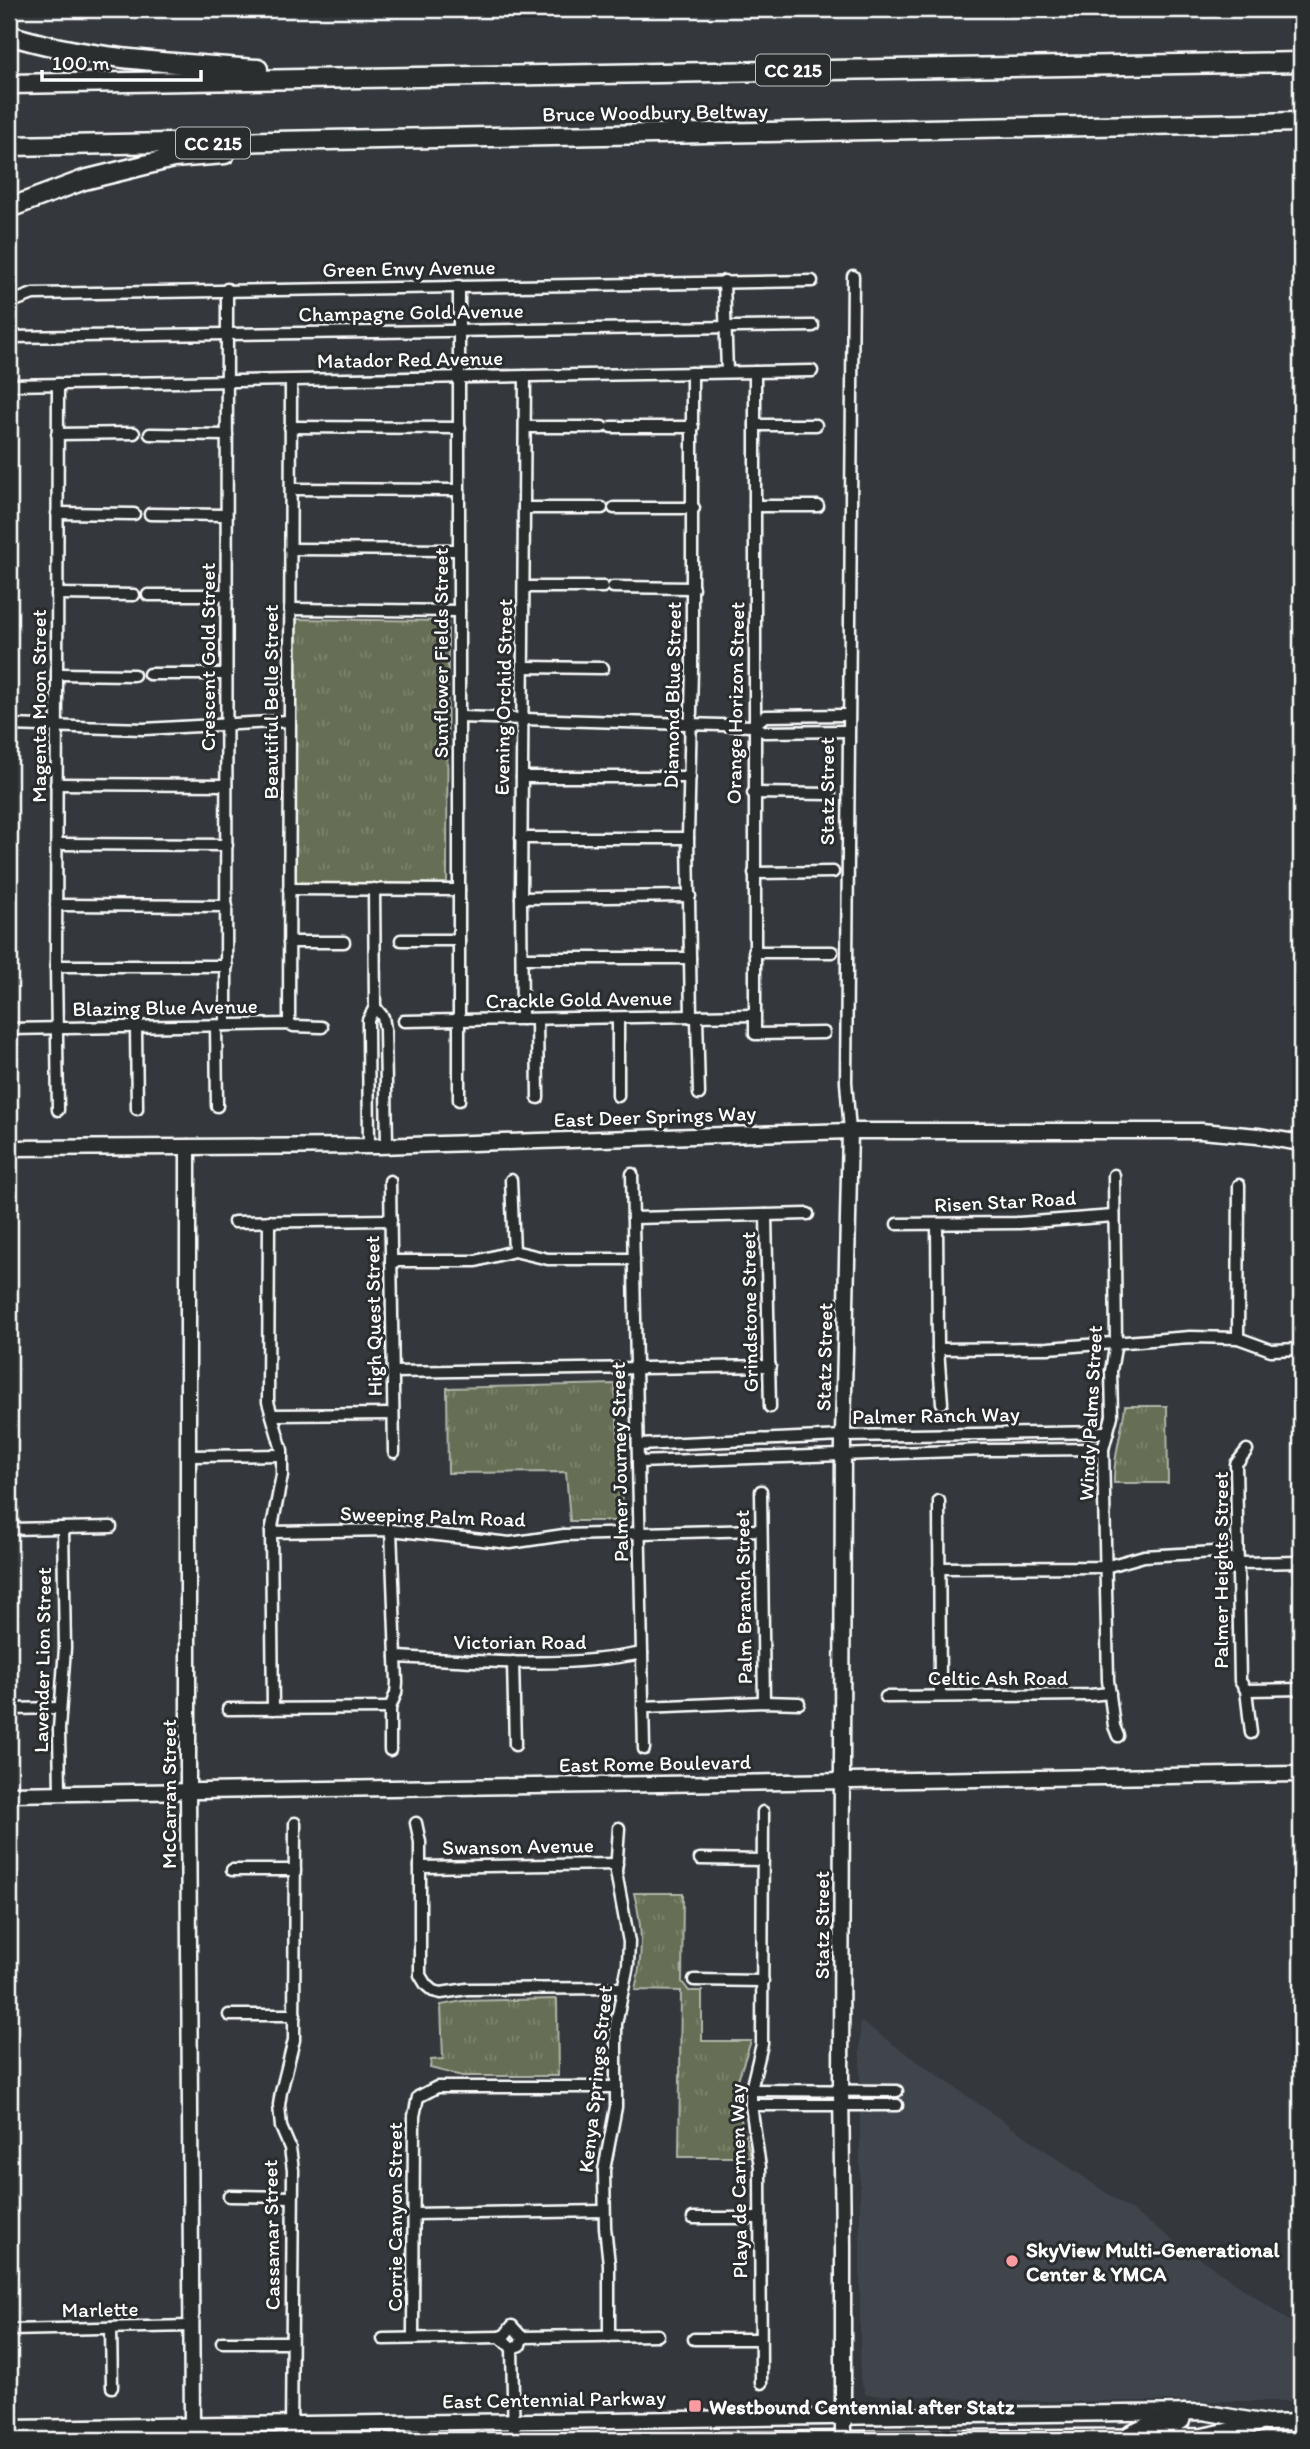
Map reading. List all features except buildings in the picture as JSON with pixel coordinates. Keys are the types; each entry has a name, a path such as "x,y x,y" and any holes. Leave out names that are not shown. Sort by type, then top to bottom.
{"highway":[{"path":"9,35 56,48 120,59 366,78"},
{"name":"Bruce Woodbury Beltway","path":"9,83 1301,60"},
{"name":"Bruce Woodbury Beltway","path":"9,146 1301,122"},
{"path":"1106,125 1189,126 1301,133"},
{"path":"9,208 84,180 173,158 417,140"}],"street":[{"name":"Statz Street","path":"843,2440 843,1436 850,1131 846,1082 847,715 853,276"},
{"path":"724,281 727,372"},
{"name":"Green Envy Avenue","path":"9,303 33,294 812,281"},
{"name":"Sunflower Fields Street","path":"459,286 459,1100"},
{"name":"Crescent Gold Street","path":"217,1106 227,966 227,289"},
{"name":"Champagne Gold Avenue","path":"9,337 813,326"},
{"name":"Matador Red Avenue","path":"9,385 812,371"},
{"name":"Orange Horizon Street","path":"755,372 755,1034 824,1033"},
{"name":"Diamond Blue Street","path":"692,373 694,508 688,838 690,958 699,1094"},
{"name":"Evening Orchid Street","path":"522,1019 525,376"},
{"name":"Beautiful Belle Street","path":"289,1024 291,381"},
{"name":"Magenta Moon Street","path":"58,384 58,1110"},
{"path":"755,425 816,425"},
{"path":"525,426 693,427"},
{"path":"290,427 460,428"},
{"path":"57,435 134,433"},
{"path":"150,434 227,435"},
{"path":"291,489 459,490"},
{"path":"755,506 818,506"},
{"path":"524,508 602,508"},
{"path":"614,508 694,508"},
{"path":"57,513 134,514"},
{"path":"150,514 226,515"},
{"path":"290,549 458,550"},
{"path":"524,587 693,588"},
{"path":"57,594 134,595"},
{"path":"148,595 227,595"},
{"path":"290,609 459,611"},
{"path":"523,667 603,668"},
{"path":"58,674 134,675"},
{"path":"149,674 227,674"},
{"path":"753,726 765,716 847,715"},
{"path":"460,717 753,726 765,732 847,731"},
{"path":"9,724 144,729 289,721"},
{"path":"522,777 690,777"},
{"path":"56,785 226,785"},
{"path":"753,793 830,794"},
{"path":"521,838 688,838"},
{"path":"57,844 227,845"},
{"path":"754,873 833,872"},
{"path":"289,889 459,890"},
{"path":"369,1146 368,1020 375,1007 374,890"},
{"path":"521,898 690,896"},
{"path":"56,905 227,906"},
{"path":"401,940 459,940"},
{"path":"289,942 344,942"},
{"path":"754,952 832,952"},
{"path":"522,958 690,958"},
{"path":"56,966 227,966"},
{"path":"375,1007 383,1017 385,1029 387,1145"},
{"name":"Crackle Gold Avenue","path":"404,1021 754,1015"},
{"path":"618,1018 618,1096"},
{"path":"537,1020 538,1098"},
{"name":"Blazing Blue Avenue","path":"9,1029 289,1024 322,1027"},
{"path":"136,1028 137,1109"},
{"name":"East Deer Springs Way","path":"9,1148 369,1146 850,1131 1201,1131 1301,1143"},
{"name":"McCarran Street","path":"188,1147 192,2425 188,2440"},
{"name":"Palmer Journey Street","path":"632,1174 644,1749"},
{"name":"Windy Palms Street","path":"1114,1175 1116,1342 1111,1371 1112,1416 1103,1449 1107,1662 1114,1726 1118,1736"},
{"path":"511,1180 514,1251"},
{"name":"High Quest Street","path":"390,1181 394,1452"},
{"path":"1238,1339 1240,1185"},
{"path":"633,1218 808,1214"},
{"name":"Grindstone Street","path":"766,1215 770,1407"},
{"name":"Risen Star Road","path":"897,1224 1019,1223 1114,1216"},
{"path":"234,1222 391,1220"},
{"path":"269,1222 268,1402 282,1455 282,1475 271,1532 273,1709"},
{"path":"937,1224 938,1349 943,1403"},
{"path":"391,1261 476,1261 514,1251 548,1259 634,1259"},
{"path":"938,1349 1048,1348 1191,1338 1238,1339 1271,1350 1301,1349"},
{"path":"393,1371 770,1366"},
{"path":"272,1415 393,1414"},
{"name":"Palmer Ranch Way","path":"638,1445 843,1436 1108,1432"},
{"name":"Palmer Ranch Way","path":"638,1462 984,1450 1103,1449"},
{"name":"Palmer Heights Street","path":"1247,1450 1236,1464 1240,1681 1246,1690 1251,1733"},
{"path":"189,1456 282,1455"},
{"name":"Palm Branch Street","path":"761,1491 764,1702"},
{"path":"939,1502 940,1696"},
{"path":"9,1529 111,1527"},
{"name":"Lavender Lion Street","path":"60,1793 60,1708 65,1648 63,1528"},
{"path":"390,1750 390,1708 396,1693 391,1530"},
{"name":"Sweeping Palm Road","path":"271,1532 391,1530 510,1543 564,1535 760,1530"},
{"path":"939,1568 1105,1567 1144,1556 1215,1552 1239,1563 1301,1562"},
{"name":"Victorian Road","path":"396,1657 513,1662 607,1660 642,1653"},
{"path":"513,1662 515,1745"},
{"path":"1246,1690 1301,1689"},
{"name":"Celtic Ash Road","path":"886,1697 1110,1693"},
{"path":"643,1707 799,1703"},
{"path":"9,1709 60,1708"},
{"path":"228,1709 390,1708"},
{"name":"East Rome Boulevard","path":"9,1794 1301,1774"},
{"name":"Playa de Carmen Way","path":"761,2383 759,2154 751,2090 762,2044 763,1812"},
{"name":"Cassamar Street","path":"291,2440 291,2157 281,2127 279,2105 294,2040 295,1822"},
{"path":"416,1822 420,1842 420,1975 433,1991 441,1993 467,1989 623,1988"},
{"name":"Kenya Springs Street","path":"609,2336 609,2264 604,2211 604,2170 616,2107 616,2024 628,1965 629,1942 617,1880 620,1828"},
{"path":"700,1859 763,1860"},
{"name":"Swanson Avenue","path":"420,1867 617,1864"},
{"path":"232,1870 295,1870"},
{"path":"694,1980 762,1981"},
{"path":"229,2015 295,2015"},
{"name":"Corrie Canyon Street","path":"413,2338 414,2116 418,2097 437,2087 616,2087"},
{"path":"751,2090 897,2105"},
{"path":"751,2105 897,2091"},
{"path":"229,2196 292,2197"},
{"path":"414,2214 604,2211"},
{"path":"693,2218 760,2218"},
{"name":"Marlette","path":"9,2330 191,2326"},
{"path":"383,2339 500,2337 512,2326 522,2337 658,2335"},
{"path":"111,2328 112,2387"},
{"path":"500,2337 512,2348 514,2440"},
{"path":"512,2348 520,2345 522,2337"},
{"path":"694,2339 760,2339"},
{"path":"222,2342 291,2342"},
{"path":"1125,2436 1148,2425 1177,2424 1182,2421 1184,2412"},
{"name":"East Centennial Parkway","path":"9,2428 1184,2412 1203,2412 1268,2423 1301,2423"},
{"name":"East Centennial Parkway","path":"721,2440 1202,2436 1268,2423"}],"shaded area":[{"path":"860,2021 1301,2329 1301,2401 979,2401 947,2397 866,2395 860,2379"}],"green space":[{"path":"294,619 448,621 447,885 292,885"},
{"path":"615,1384 623,1521 570,1521 566,1472 448,1473 447,1388"},
{"path":"1125,1406 1167,1406 1168,1483 1114,1483"},
{"path":"634,1893 683,1893 682,1982 689,1991 702,1991 702,2041 751,2041 736,2085 737,2105 751,2157 679,2157 681,1991 635,1990 641,1942"},
{"path":"557,1999 558,2076 462,2076 430,2068 431,2060 443,2059 441,2005 463,2001"}],"place":[{"name":"SkyView Multi-Generational Center & YMCA","path":"1012,2261"},
{"name":"Westbound Centennial after Statz","path":"695,2406"}]}
